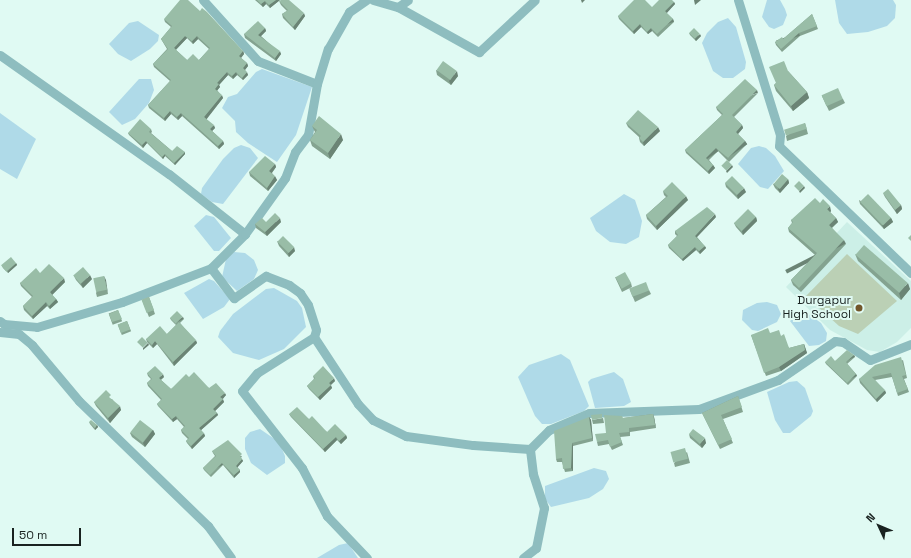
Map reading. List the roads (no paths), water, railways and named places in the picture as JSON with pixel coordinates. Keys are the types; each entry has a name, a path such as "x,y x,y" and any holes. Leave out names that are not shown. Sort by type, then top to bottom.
{"street":[{"path":"203,0 258,61 317,84"},
{"path":"0,321 4,324 37,327 122,302 211,268 245,234 285,178 295,152 308,135 317,84 337,31 349,12 366,0"},
{"path":"373,0 398,7 479,52 535,0"},
{"path":"398,7 408,0"},
{"path":"738,0 780,135 779,146 911,273"},
{"path":"0,55 169,174 245,234"},
{"path":"211,268 234,298 266,276 288,285 300,293 308,305 316,330 314,337 257,373 242,391 302,468 327,516 367,558"},
{"path":"0,332 18,334 32,345 79,401 208,526 231,558"},
{"path":"314,337 358,404 373,420 406,436 472,445 530,449"},
{"path":"530,449 548,430 589,413 699,409 778,380 835,342 843,342 870,360 911,344"},
{"path":"523,558 536,548 544,508 533,474 530,449"}],"place":[{"name":"Durgapur High School","path":"859,308"}]}
